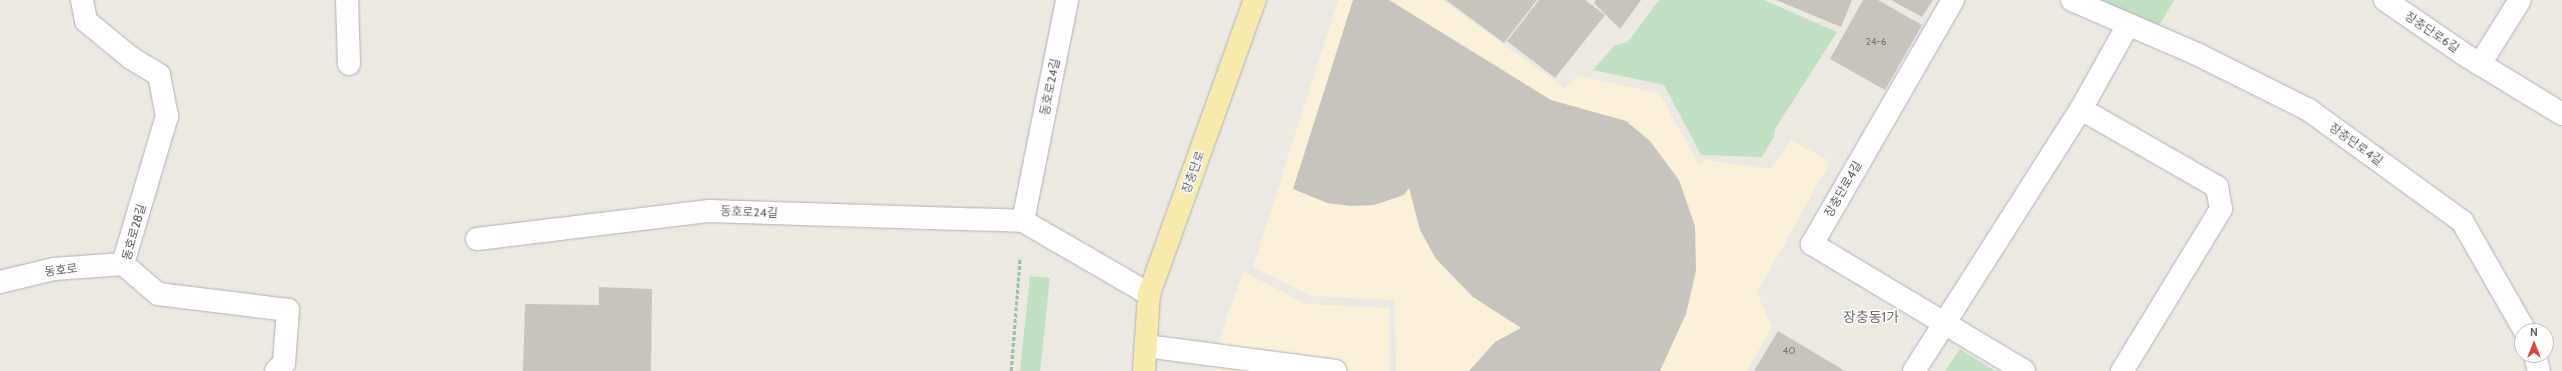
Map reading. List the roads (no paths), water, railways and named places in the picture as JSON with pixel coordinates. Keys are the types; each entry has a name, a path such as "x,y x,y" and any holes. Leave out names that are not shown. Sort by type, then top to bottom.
{"main road":[{"name":"장충단로","path":"1144,371 1149,294 1255,0"}],"street":[{"name":"동호로28길","path":"82,0 86,21 131,58 159,75 167,116 123,264 158,294 288,310 284,363 276,371"},
{"path":"347,0 349,64"},
{"name":"동호로24길","path":"1023,221 1067,0"},
{"name":"장충단로4길","path":"1952,0 1812,244 2024,371"},
{"name":"장충단로4길","path":"2072,0 2199,55 2309,110 2462,221 2520,323"},
{"name":"장충단로6길","path":"2385,0 2480,64 2562,114"},
{"path":"2480,64 2520,0"},
{"path":"1914,371 2081,109 2128,25"},
{"path":"2081,109 2217,187 2220,208 2122,371"},
{"name":"동호로24길","path":"477,239 709,211 1023,221 1149,294"},
{"name":"동호로","path":"0,282 54,269 123,264"},
{"path":"1146,346 1335,371"}],"district":[{"name":"장충동1가","path":"1871,317"}]}
